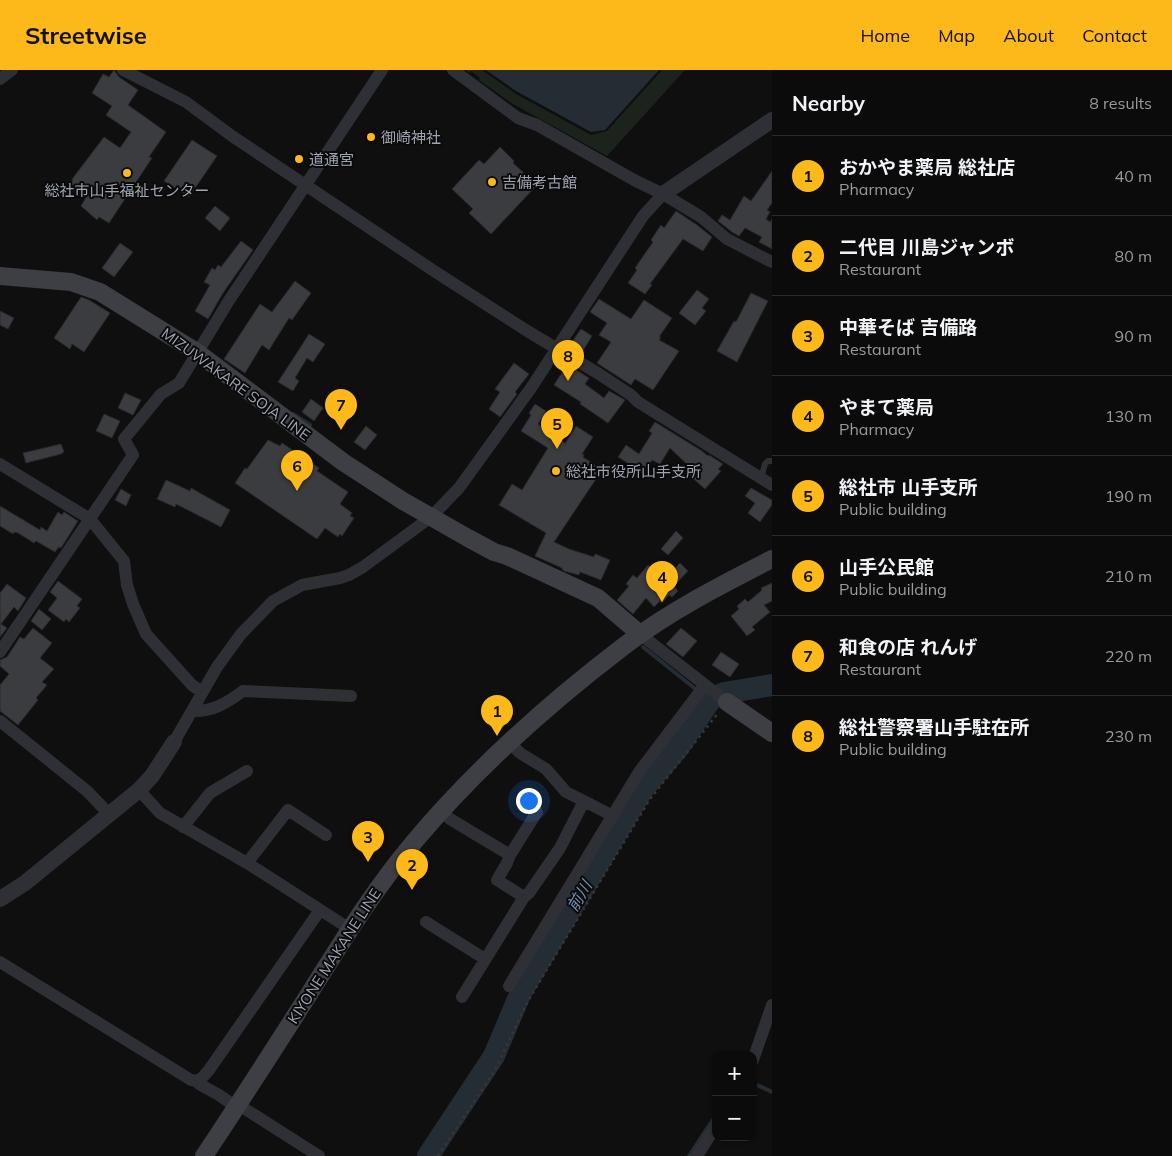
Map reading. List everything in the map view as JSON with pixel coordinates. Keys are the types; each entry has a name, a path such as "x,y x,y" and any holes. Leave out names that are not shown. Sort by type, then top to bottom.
{"main road":[{"name":"MIZUWAKARE SOJA LINE","path":"0,276 70,282 100,292 198,353 344,462 403,501 494,552 507,556 598,598 640,634"},
{"name":"KIYONE MAKANE LINE","path":"204,1156 350,929 413,842 441,810 509,742 576,683 640,634 725,583 772,559"},
{"path":"721,698 772,733"}],"street":[{"path":"0,79 12,70"},
{"path":"123,70 186,102 232,136 434,271 599,374 631,395 638,402 767,481"},
{"path":"0,652 133,456 124,439 161,394 180,383 228,302 382,70"},
{"path":"453,70 518,118 537,125 634,180 663,194 701,218 735,244 772,262"},
{"path":"0,900 25,883 139,790 152,776 193,711 217,666 241,634 273,601 302,585 350,575 430,517 444,504 472,473 531,388 555,348 642,216 663,194 772,120"},
{"path":"0,464 90,519 124,561 127,585 146,634 192,685 202,692"},
{"path":"640,634 702,689 721,698"},
{"path":"509,986 639,772 702,689"},
{"path":"193,711 218,707 243,691 351,696"},
{"path":"0,721 86,792 109,814"},
{"path":"509,742 520,753 546,769 566,792 614,816"},
{"path":"183,827 210,793 247,771"},
{"path":"139,790 160,813 247,863 350,929"},
{"path":"462,997 524,897 530,893 560,848 584,801"},
{"path":"247,863 288,810 326,835"},
{"path":"441,810 450,819 510,855"},
{"path":"524,897 497,880 537,812"},
{"path":"197,1081 209,1070 320,910"},
{"path":"426,922 485,959"},
{"path":"0,962 191,1080 197,1081 229,1102 246,1108 319,1156"},
{"path":"756,1051 772,1005"},
{"path":"697,1156 712,1132"}],"lane":[{"path":"767,481 765,464 768,461 772,461"}],"path":[{"path":"438,1156 495,1070 528,1001 650,800 721,698"}],"shaded area":[{"path":"466,70 482,70 516,94 591,135 607,131 662,70 685,70 607,156 513,104 479,80 480,78 471,71 469,73"},
{"path":"486,70 659,70 605,130 591,132 516,91"}],"building":[{"path":"114,70 119,77 138,90 128,105 166,132 149,157 152,158 109,223 99,217 97,220 81,206 87,196 76,193 71,184 73,178 104,137 120,148 131,132 106,115 112,106 92,93 103,74 109,77"},
{"path":"192,140 217,156 189,197 164,181"},
{"path":"500,147 514,161 513,163 537,185 491,234 469,213 473,209 452,189 479,160 484,164"},
{"path":"772,171 772,203 767,210 770,212 766,219 770,222 772,219 772,249 759,242 762,237 745,228 739,236 718,221 722,215 730,220 744,196 751,201"},
{"path":"215,206 230,218 220,231 205,218"},
{"path":"676,211 712,237 703,251 683,239 650,284 652,285 645,294 628,283 661,225 664,228"},
{"path":"241,241 253,250 223,293 208,319 195,311 210,285 204,282 212,268 215,270 218,265 221,267"},
{"path":"120,243 133,252 114,277 102,268"},
{"path":"295,281 311,293 292,320 289,318 269,350 262,345 245,373 224,359 260,304 272,312"},
{"path":"697,290 709,299 702,308 706,311 695,325 679,313"},
{"path":"751,293 768,301 737,362 717,351 734,321 736,322"},
{"path":"81,297 110,313 84,352 72,344 70,349 54,338"},
{"path":"599,299 631,319 644,300 672,318 659,337 661,337 659,340 679,351 653,390 635,379 631,385 597,363 611,342 599,335 607,323 590,312"},
{"path":"0,311 14,318 8,329 0,325"},
{"path":"581,329 592,336 581,354 569,346"},
{"path":"309,334 325,344 313,362 307,358 295,378 299,381 293,391 278,382"},
{"path":"562,361 589,378 585,384 604,398 609,391 625,400 608,423 580,404 581,402 554,385 565,368 560,364"},
{"path":"514,363 529,374 515,392 517,394 500,417 489,409 500,392 495,389"},
{"path":"125,393 141,400 133,415 118,408"},
{"path":"311,399 323,408 314,421 302,412"},
{"path":"535,404 546,411 538,424 565,443 576,426 593,437 582,454 584,455 583,457 602,470 554,542 569,549 594,557 595,554 610,560 601,580 580,572 579,575 564,571 562,568 535,556 546,533 499,505 512,484 522,490 548,448 521,431 531,415 529,413"},
{"path":"104,414 120,421 112,438 96,431"},
{"path":"655,422 723,464 718,469 721,471 705,489 688,474 692,469 670,448 660,464 652,460 644,473 618,457 626,445 639,454 652,433 649,431"},
{"path":"366,426 377,435 365,450 354,442"},
{"path":"268,440 280,446 282,443 319,468 317,471 348,492 340,504 352,513 350,516 354,518 342,536 340,534 338,537 325,528 317,539 235,483"},
{"path":"61,444 64,452 61,454 26,463 23,453"},
{"path":"166,480 190,491 191,488 230,510 221,527 176,504 175,507 157,499"},
{"path":"751,488 772,500 772,505 760,522 748,513 755,503 745,496"},
{"path":"121,489 131,495 126,506 115,500"},
{"path":"0,506 40,530 41,527 47,531 58,512 62,515 64,512 78,521 61,548 59,547 55,552 36,541 34,543 18,533 14,532 13,534 0,526"},
{"path":"676,531 683,538 668,555 661,549"},
{"path":"680,563 688,571 674,586 678,591 672,597 669,595 662,603 660,601 654,607 646,598 633,614 617,600 629,586 626,584 633,575 637,578 648,565 666,578"},
{"path":"58,581 82,599 77,606 80,608 69,622 66,619 64,622 48,610 57,598 50,592"},
{"path":"772,583 772,601 764,605 770,612 752,627 755,630 747,636 731,616 739,609 737,606 745,599 748,602 762,590 761,588"},
{"path":"7,584 26,598 18,611 14,607 1,624 7,628 0,637 0,593"},
{"path":"39,609 51,619 42,630 31,621"},
{"path":"33,628 52,643 40,658 54,669 42,682 47,685 36,698 38,700 18,725 0,711 0,685 9,674 0,666 0,660 7,657 20,637 24,639"},
{"path":"681,628 697,641 683,657 666,644"},
{"path":"721,652 739,664 730,677 712,665"}],"waterway":[{"path":"293,414 310,425"},
{"path":"643,647 703,695 708,703"},
{"name":"前川","path":"428,1156 494,1056 521,992 643,789 679,747 711,699 724,693 772,685"},
{"path":"757,1085 772,1092"},
{"path":"689,1156 712,1121"}],"place":[{"name":"御崎神社","path":"371,137"},
{"name":"道通宮","path":"299,159"},
{"name":"総社市山手福祉センター","path":"127,173"},
{"name":"吉備考古館","path":"492,182"},
{"name":"総社警察署山手駐在所","path":"568,381"},
{"name":"和食の店 れんげ","path":"341,430"},
{"name":"総社市 山手支所","path":"557,449"},
{"name":"総社市役所山手支所","path":"556,471"},
{"name":"山手公民館","path":"297,491"},
{"name":"やまて薬局","path":"662,602"},
{"name":"おかやま薬局 総社店","path":"497,736"},
{"name":"中華そば 吉備路","path":"368,862"},
{"name":"二代目 川島ジャンボ","path":"412,890"}]}
